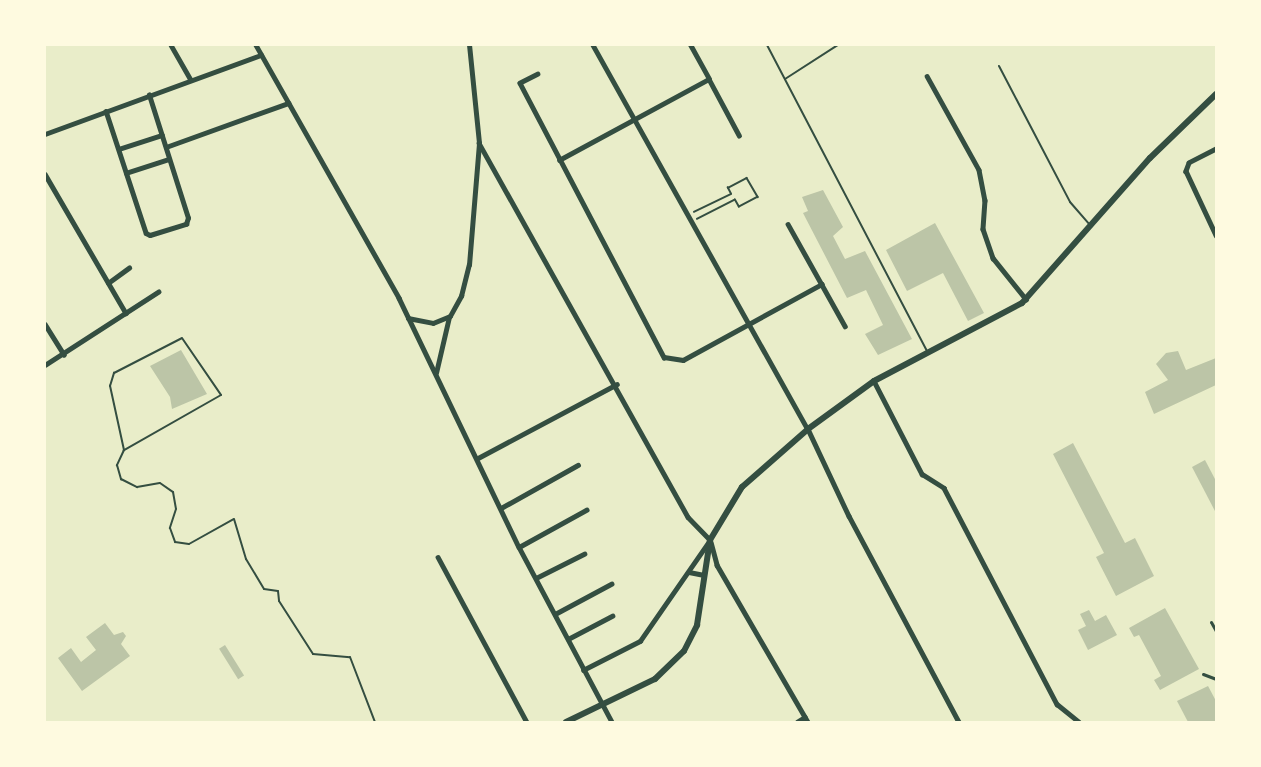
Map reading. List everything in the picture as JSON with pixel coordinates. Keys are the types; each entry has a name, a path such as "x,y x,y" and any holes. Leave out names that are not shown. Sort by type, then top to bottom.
{"main road":[{"path":"566,722 655,679 684,651 697,625 710,540 742,487 808,429 874,381 927,351 993,321 1026,298 1150,158 1216,94"}],"street":[{"path":"171,45 191,80"},
{"path":"255,45 348,203 436,373 519,547 612,722"},
{"path":"436,373 450,316 461,296 469,265 479,143 469,45"},
{"path":"593,45 808,429 959,722"},
{"path":"690,45 739,135"},
{"path":"45,134 261,55"},
{"path":"538,74 520,83 664,357 683,360 822,284"},
{"path":"927,76 979,170 985,200 983,228 993,258 1026,298"},
{"path":"559,160 709,80"},
{"path":"106,111 148,235 188,222 149,95"},
{"path":"166,147 288,104"},
{"path":"119,149 162,135"},
{"path":"479,143 616,384 688,518 710,540 717,565 806,720 797,722"},
{"path":"1216,149 1189,163 1186,171 1216,235"},
{"path":"126,173 169,159"},
{"path":"45,174 126,313"},
{"path":"788,224 845,326"},
{"path":"108,283 129,268"},
{"path":"45,365 64,355 158,292"},
{"path":"408,318 433,323 450,316"},
{"path":"45,324 64,355"},
{"path":"874,381 922,474 944,488 1058,704 1079,722"},
{"path":"478,458 616,384"},
{"path":"501,508 578,465"},
{"path":"519,547 586,510"},
{"path":"583,670 639,641 710,540"},
{"path":"536,578 584,554"},
{"path":"438,556 527,722"},
{"path":"689,572 704,575"},
{"path":"555,614 611,584"},
{"path":"568,639 612,616"},
{"path":"1211,622 1216,631"},
{"path":"1203,674 1216,679"}],"lane":[{"path":"767,45 927,351"},
{"path":"785,79 838,45"},
{"path":"999,66 1070,202 1091,226"},
{"path":"124,450 110,386 114,373 182,338 221,395 124,450 117,465 121,479 137,487 160,483 173,492 176,509 170,528 175,542 189,544 234,519 246,558 264,589 278,591 279,601 313,654 350,657 375,722"}],"path":[{"path":"688,215 731,194 728,188 747,178 758,197 739,207 735,200 692,222"}],"building":[{"path":"823,190 843,227 833,236 845,259 865,251 912,339 878,355 865,334 883,325 866,290 847,298 803,213 808,211 802,197"},
{"path":"935,223 984,313 968,321 943,273 907,291 886,250"},
{"path":"181,350 207,394 172,409 170,397 150,366"},
{"path":"1178,351 1186,370 1216,358 1216,385 1154,414 1145,392 1168,380 1156,364 1166,353"},
{"path":"1073,443 1125,543 1135,538 1154,576 1116,596 1096,557 1104,553 1053,454"},
{"path":"1205,460 1216,481 1216,513 1192,467"},
{"path":"1165,608 1199,669 1160,690 1154,680 1161,676 1139,635 1134,637 1129,628"},
{"path":"1089,610 1095,621 1106,615 1117,635 1088,650 1078,630 1086,626 1080,614"},
{"path":"105,623 114,635 123,632 126,636 121,644 130,656 82,691 58,658 71,648 81,662 96,650 86,637"},
{"path":"225,645 244,676 238,679 219,649"},
{"path":"1208,686 1216,701 1216,722 1188,722 1177,701"}]}
